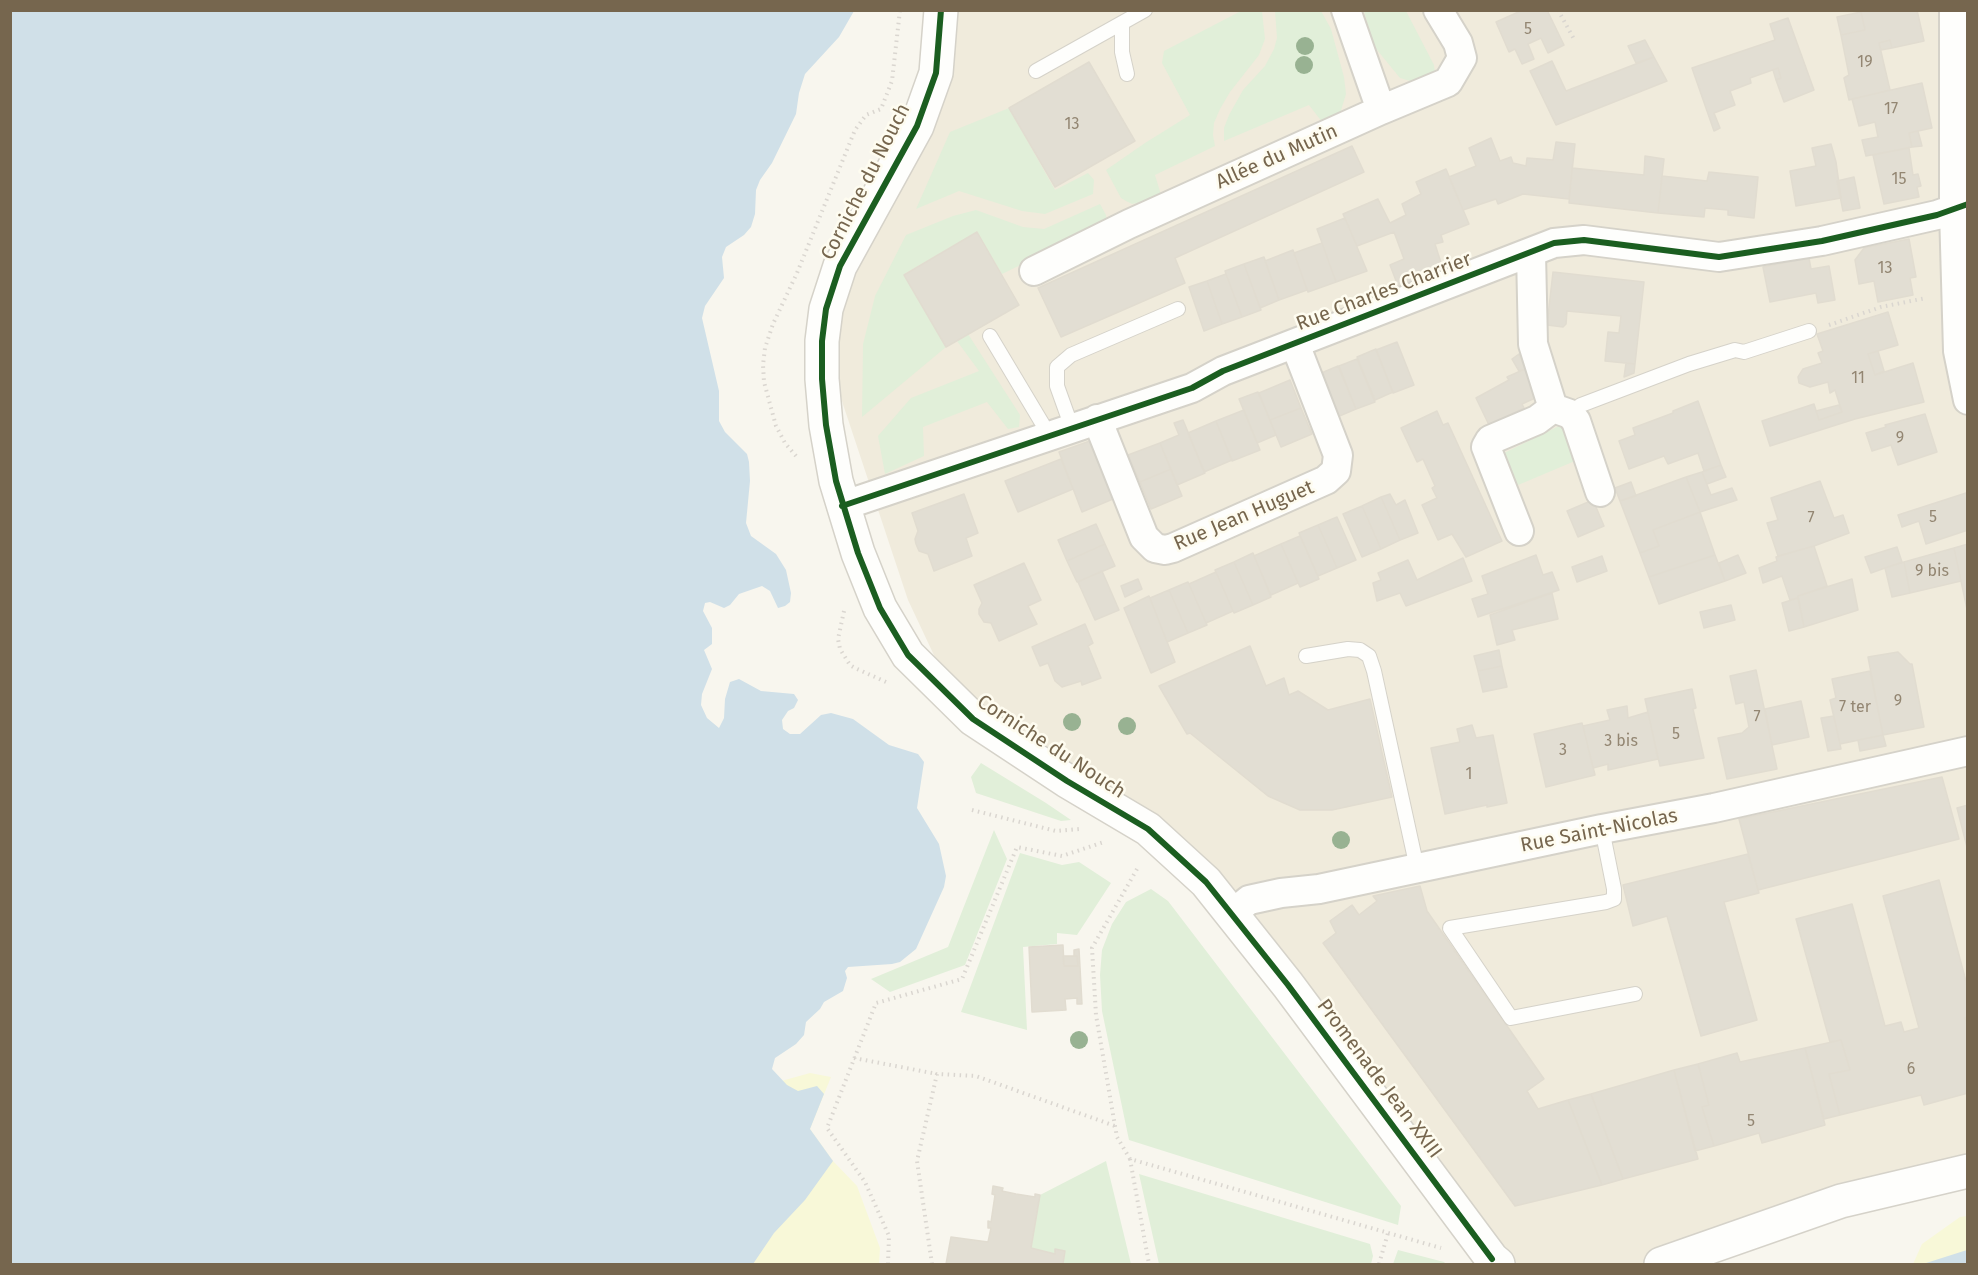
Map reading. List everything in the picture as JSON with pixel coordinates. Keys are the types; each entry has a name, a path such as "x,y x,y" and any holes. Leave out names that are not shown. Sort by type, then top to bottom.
{"street":[{"name":"Corniche du Nouch","path":"941,10 936,73 917,126 840,266 826,309 822,342 822,379 826,426 842,506 880,608 908,655 973,719 1067,781 1148,829 1206,882 1233,913"},
{"path":"1346,10 1381,110"},
{"name":"Allée du Mutin","path":"1034,271 1129,224 1448,82 1462,58 1458,43 1438,10"},
{"path":"1954,10 1961,207 1958,351 1968,400"},
{"name":"Rue Charles Charrier","path":"842,506 1192,388 1223,371 1554,243 1584,240 1719,257 1822,242 1961,207"},
{"path":"1531,253 1533,344 1562,411 1576,421 1600,492"},
{"name":"Rue Jean Huguet","path":"1072,427 1144,537 1155,548 1165,550 1173,548 1326,480 1336,471 1338,455 1295,344"},
{"path":"1519,531 1486,447 1490,440 1562,411"},
{"name":"Rue Saint-Nicolas","path":"1233,913 1249,900 1281,893 1319,889 1713,808 1968,751"},
{"name":"Promenade Jean XXIII","path":"1233,913 1491,1259 1498,1264"},
{"path":"1661,1264 1841,1201 1968,1171"}],"lane":[{"path":"1036,71 1145,10"},
{"path":"1122,23 1122,52 1127,74"},
{"path":"990,336 1042,423 1072,427 1057,386 1057,367 1071,355 1178,309"},
{"path":"1562,411 1689,364 1735,350 1744,352 1809,331"},
{"path":"1306,657 1348,649 1360,650 1369,656 1417,868"},
{"path":"1602,829 1614,899 1450,928 1511,1018 1635,994"}],"path":[{"path":"1558,10 1575,41"},
{"path":"1809,331 1881,307 1931,297"},
{"path":"972,810 1056,831 1087,828"},
{"path":"888,1264 889,1236 865,1182 827,1128 876,1003 962,979 1017,846 1062,856 1104,842"},
{"path":"1137,868 1092,948 1096,1015 1114,1125 1117,1137 1130,1159 1149,1264"},
{"path":"854,1058 937,1074 976,1076 1114,1125"},
{"path":"932,1264 917,1161 937,1074"},
{"path":"1130,1159 1441,1248"},
{"path":"1379,1264 1388,1233"}],"shaded area":[{"path":"10,11 854,11 839,37 805,74 796,114 756,190 755,214 751,227 744,235 726,247 722,257 724,278 705,306 702,318 719,391 719,421 725,432 747,454 749,462 750,481 746,523 751,536 776,554 786,570 791,593 790,602 778,608 770,591 762,586 739,594 730,605 724,608 710,602 705,603 703,611 712,628 712,644 704,650 712,669 702,694 701,705 707,718 719,728 724,718 725,699 730,682 739,679 761,691 794,694 798,700 794,708 788,711 782,720 783,729 790,734 800,734 821,715 831,713 853,719 889,745 918,754 924,762 917,808 939,844 946,876 944,887 916,949 900,962 848,967 845,971 847,978 843,991 824,1002 806,1022 804,1035 796,1044 775,1058 772,1069 787,1085 798,1091 817,1086 824,1094 810,1129 833,1161 805,1200 774,1233 753,1264 11,1264"},
{"path":"934,11 1967,11 1967,1187 1865,1196 1667,1264 1501,1264 1206,882 956,702 908,600 822,341 917,126"},
{"path":"1241,11 1262,11 1265,39 1259,55 1230,92 1220,109 1214,123 1215,146 1155,175 1162,198 1132,204 1121,198 1106,170 1190,115 1162,63 1164,51"},
{"path":"1275,11 1321,11 1331,29 1344,77 1346,94 1339,117 1326,127 1309,105 1224,141 1224,128 1229,115 1243,90 1265,66 1274,49 1277,38"},
{"path":"1364,11 1406,11 1434,65 1435,73 1417,83 1400,78 1373,45"},
{"path":"1009,108 1055,190 1088,173 1094,180 1093,194 1045,214 1022,211 959,191 916,209 950,132"},
{"path":"1100,204 1106,215 1107,223 1002,274 977,232 904,274 946,347 862,417 863,344 875,296 906,235 953,216 976,210 1023,227 1044,229"},
{"path":"968,334 1020,415 1019,427 1008,429 987,402 923,427 924,456 885,474 878,436 911,398 979,371 957,341"},
{"path":"1563,424 1575,461 1511,488 1496,457"},
{"path":"981,763 1071,820 1061,821 976,793 971,777"},
{"path":"994,830 1007,859 965,965 890,992 871,979 948,947"},
{"path":"1020,853 1062,865 1079,862 1111,883 1077,935 1057,933 1057,944 1023,947 1027,1030 961,1012"},
{"path":"1151,889 1168,901 1401,1206 1398,1225 1129,1140 1102,1011 1100,975 1102,950 1112,924 1126,902"},
{"path":"1106,1161 1131,1264 1063,1264 1065,1251 1056,1250 1055,1254 1031,1248 1040,1195"},
{"path":"1139,1174 1370,1244 1373,1256 1371,1264 1159,1264"},
{"path":"1398,1250 1444,1262 1446,1264 1393,1264"},
{"path":"1967,1250 1967,1264 1923,1264"}],"sand":[{"path":"810,1073 831,1077 810,1129 833,1161 857,1186 880,1248 879,1264 665,1264 742,1092"},
{"path":"1967,1216 1967,1264 1913,1264 1922,1244 1960,1217"}],"building":[{"path":"1523,10 1547,10 1564,45 1548,53 1541,38 1528,44 1534,59 1522,64 1515,49 1509,52 1496,22"},
{"path":"1917,10 1924,41 1892,48 1890,40 1879,43 1890,90 1849,100 1844,78 1849,75 1841,35 1865,30 1861,12"},
{"path":"1861,12 1865,30 1841,35 1837,17"},
{"path":"1788,18 1814,90 1784,102 1776,80 1781,78 1778,68 1750,78 1751,83 1730,91 1735,105 1714,113 1720,128 1714,131 1692,68 1775,40 1770,24"},
{"path":"1645,40 1654,57 1636,63 1628,46"},
{"path":"1890,40 1892,48 1881,50 1879,43"},
{"path":"1654,57 1667,81 1556,125 1530,71 1552,61 1566,91"},
{"path":"1089,62 1135,141 1055,187 1009,108"},
{"path":"1778,68 1781,78 1776,80 1773,70"},
{"path":"1922,83 1932,128 1909,133 1912,147 1866,156 1862,140 1878,137 1875,122 1859,126 1852,99"},
{"path":"1918,131 1922,146 1912,147 1909,133"},
{"path":"1491,138 1500,161 1511,157 1513,163 1526,166 1527,158 1553,160 1556,142 1575,144 1569,199 1523,194 1498,204 1496,199 1463,210 1449,177 1476,166 1469,148"},
{"path":"1831,144 1841,198 1796,206 1790,171 1816,166 1812,148"},
{"path":"1352,146 1364,172 1175,258 1185,283 1061,337 1038,288"},
{"path":"1909,148 1913,175 1918,174 1921,186 1917,187 1919,197 1884,204 1873,155"},
{"path":"1645,156 1664,159 1658,213 1569,203 1572,168 1644,175"},
{"path":"1446,169 1469,224 1441,235 1443,242 1435,244 1443,269 1398,286 1390,265 1404,259 1394,232 1357,246 1343,214 1378,199 1390,223 1406,215 1402,204 1421,194 1416,182"},
{"path":"1709,172 1758,177 1754,218 1728,215 1728,210 1705,208 1704,217 1658,213 1662,176 1707,181"},
{"path":"1854,177 1860,208 1843,211 1837,181"},
{"path":"1345,218 1367,271 1336,282 1317,229"},
{"path":"977,232 1019,305 946,347 904,275"},
{"path":"1909,239 1916,277 1910,278 1913,295 1878,302 1874,281 1859,284 1855,260 1864,248"},
{"path":"1322,243 1336,282 1308,292 1294,253"},
{"path":"1293,250 1307,290 1279,300 1265,261"},
{"path":"1264,257 1279,300 1260,308 1244,264"},
{"path":"1809,258 1811,269 1829,266 1835,300 1818,303 1816,293 1770,302 1763,267"},
{"path":"1244,264 1261,310 1242,317 1225,271"},
{"path":"1553,272 1644,282 1635,364 1605,361 1608,332 1619,333 1621,316 1567,311 1566,324 1563,327 1547,325"},
{"path":"1226,274 1242,317 1222,324 1207,281"},
{"path":"1207,281 1222,324 1204,331 1189,287"},
{"path":"1888,312 1898,345 1868,354 1875,375 1913,363 1924,402 1855,419 1770,446 1762,421 1814,404 1819,420 1842,412 1835,390 1830,393 1828,382 1810,387 1799,383 1798,377 1803,369 1822,363 1818,353 1823,351 1817,334"},
{"path":"1397,342 1414,385 1393,393 1376,350"},
{"path":"1376,349 1393,392 1375,400 1357,357"},
{"path":"1878,351 1884,371 1875,375 1868,354"},
{"path":"1519,354 1525,369 1519,371 1512,359"},
{"path":"1357,359 1375,402 1356,409 1339,366"},
{"path":"1626,363 1635,364 1634,373 1624,377"},
{"path":"1338,366 1356,409 1337,417 1319,374"},
{"path":"1525,369 1535,398 1522,404 1524,408 1489,425 1476,398 1509,380 1507,377"},
{"path":"1290,380 1301,408 1270,420 1259,393"},
{"path":"1258,392 1276,435 1257,443 1239,399"},
{"path":"1698,401 1721,465 1704,471 1698,453 1668,464 1664,456 1629,469 1619,441 1635,435 1633,428"},
{"path":"1839,405 1842,412 1819,420 1816,411"},
{"path":"1301,408 1312,434 1281,447 1270,420"},
{"path":"1244,410 1260,450 1232,461 1216,421"},
{"path":"1437,411 1443,425 1448,423 1502,541 1466,557 1452,534 1438,540 1422,505 1437,498 1432,488 1435,486 1423,459 1417,462 1401,428"},
{"path":"1925,414 1937,452 1898,465 1891,445 1872,451 1866,433"},
{"path":"1183,420 1205,473 1177,485 1160,443 1179,435 1174,423"},
{"path":"1216,421 1232,460 1204,472 1188,433"},
{"path":"1090,441 1113,499 1082,512 1059,452"},
{"path":"1160,443 1171,469 1140,482 1128,455"},
{"path":"1061,459 1073,489 1018,512 1005,481"},
{"path":"1721,465 1726,477 1707,484 1702,472"},
{"path":"1171,469 1182,496 1151,509 1140,482"},
{"path":"1702,472 1711,495 1732,488 1737,500 1700,512 1686,477"},
{"path":"1686,477 1700,512 1653,530 1659,546 1640,553 1620,501"},
{"path":"1820,481 1834,518 1843,515 1849,533 1778,556 1767,523 1778,520 1771,498"},
{"path":"1631,482 1636,496 1620,501 1615,488"},
{"path":"1966,493 1968,530 1926,544 1919,521 1902,527 1898,515"},
{"path":"964,494 978,533 966,538 972,556 934,571 928,554 919,551 916,544 918,531 912,513"},
{"path":"1390,494 1396,505 1405,500 1418,533 1400,540 1381,497"},
{"path":"1381,497 1400,540 1381,549 1362,506"},
{"path":"1593,500 1604,526 1578,537 1567,511"},
{"path":"1362,506 1381,549 1362,557 1343,514"},
{"path":"1700,512 1715,555 1649,577 1640,553 1659,546 1653,530"},
{"path":"1337,517 1356,560 1337,568 1318,525"},
{"path":"1096,524 1105,544 1067,561 1058,540"},
{"path":"1318,525 1337,568 1318,576 1299,533"},
{"path":"1300,536 1319,579 1300,587 1281,544"},
{"path":"1105,544 1115,566 1077,582 1067,561"},
{"path":"1281,544 1298,583 1271,595 1254,556"},
{"path":"1968,544 1968,614 1954,548"},
{"path":"1814,546 1827,586 1790,600 1782,576 1763,583 1759,568 1777,561 1776,557"},
{"path":"1897,547 1902,562 1871,573 1865,557"},
{"path":"1954,548 1961,581 1910,593 1904,562"},
{"path":"1253,553 1271,597 1253,605 1234,562"},
{"path":"1536,555 1543,575 1552,572 1559,590 1478,617 1472,599 1488,594 1482,576"},
{"path":"1715,555 1725,581 1659,604 1649,577"},
{"path":"1738,555 1746,573 1725,581 1719,563"},
{"path":"1602,556 1607,571 1577,582 1572,567"},
{"path":"1463,558 1472,581 1406,606 1400,593 1377,601 1373,583 1381,580 1378,573 1408,560 1417,580"},
{"path":"1234,562 1253,605 1234,613 1215,570"},
{"path":"1904,562 1910,593 1892,597 1885,568"},
{"path":"1024,563 1041,600 1028,606 1037,624 999,641 991,623 984,622 979,614 982,603 974,585"},
{"path":"1102,571 1119,610 1095,620 1078,582"},
{"path":"1216,572 1233,611 1206,623 1189,584"},
{"path":"1138,579 1142,589 1125,597 1121,586"},
{"path":"1852,579 1858,610 1804,627 1798,596"},
{"path":"1188,582 1207,625 1188,633 1169,590"},
{"path":"1169,590 1188,633 1167,642 1150,598"},
{"path":"1552,593 1558,619 1512,630 1515,640 1497,645 1490,615"},
{"path":"1149,596 1175,662 1151,673 1124,608"},
{"path":"1798,598 1804,627 1789,631 1782,603"},
{"path":"1731,605 1735,620 1704,628 1700,612"},
{"path":"1085,624 1093,643 1088,646 1101,678 1082,685 1081,681 1062,687 1055,681 1048,663 1040,666 1032,647"},
{"path":"1250,646 1266,686 1284,678 1289,695 1298,691 1328,710 1370,699 1392,797 1332,810 1300,810 1268,796 1190,733 1187,734 1159,686"},
{"path":"1499,650 1502,666 1478,671 1474,656"},
{"path":"1898,652 1912,664 1924,727 1883,735 1868,657"},
{"path":"1502,666 1507,687 1483,692 1478,671"},
{"path":"1756,670 1777,769 1727,779 1718,738 1742,733 1749,727 1744,702 1736,704 1730,676"},
{"path":"1870,671 1883,735 1840,744 1830,700 1836,698 1832,679"},
{"path":"1692,689 1696,708 1693,709 1704,758 1660,766 1645,699"},
{"path":"1801,701 1809,737 1772,745 1765,709"},
{"path":"1627,706 1628,718 1648,712 1658,759 1608,770 1608,764 1593,768 1583,726 1610,720 1607,710"},
{"path":"1834,716 1841,749 1828,751 1821,718"},
{"path":"1582,723 1595,775 1546,787 1534,734"},
{"path":"1472,725 1476,738 1493,735 1507,803 1445,814 1431,748 1460,742 1457,729"},
{"path":"1883,735 1886,746 1860,751 1858,740"},
{"path":"1942,777 1959,839 1758,890 1739,819"},
{"path":"1968,805 1968,851 1957,808"},
{"path":"1748,854 1759,893 1724,902 1757,1020 1701,1036 1667,916 1633,926 1623,885"},
{"path":"1939,880 1968,989 1968,1017 1965,1018 1968,1027 1968,1093 1924,1105 1921,1095 1840,1115 1829,1074 1850,1070 1841,1040 1830,1042 1796,919 1852,904 1885,1026 1901,1022 1904,1032 1919,1028 1883,896"},
{"path":"1420,886 1427,911 1544,1079 1527,1091 1538,1109 1568,1100 1602,1185 1515,1206 1323,943 1336,933 1330,921 1352,905 1359,915 1377,901 1373,896"},
{"path":"1063,945 1064,966 1078,966 1074,950 1079,949 1082,1004 1077,1004 1077,998 1065,999 1066,1010 1032,1012 1029,947"},
{"path":"1063,956 1077,956 1078,966 1064,966"},
{"path":"1841,1040 1850,1070 1829,1074 1840,1115 1824,1119 1805,1048"},
{"path":"1805,1048 1825,1125 1762,1143 1759,1133 1714,1146 1702,1107 1709,1105 1698,1064 1737,1053 1740,1062"},
{"path":"1698,1064 1709,1105 1702,1107 1714,1146 1695,1151 1674,1070"},
{"path":"1674,1070 1698,1159 1623,1179 1591,1094"},
{"path":"1591,1094 1623,1179 1602,1185 1568,1100"},
{"path":"993,1186 1016,1194 1035,1197 1035,1194 1040,1195 1031,1248 1055,1254 1055,1249 1065,1251 1063,1264 946,1264 951,1237 988,1242 991,1228 988,1228 988,1221 991,1222 995,1195 992,1194"}],"cycle path":[{"path":"941,10 936,73 917,126 840,266 826,309 822,341 822,379 826,425 836,481 858,553 880,608 908,655 973,719 1067,781 1148,829 1206,882 1288,985 1492,1259"},
{"path":"842,506 1192,388 1223,371 1554,243 1584,240 1719,257 1822,241 1937,215 1968,204"}]}
